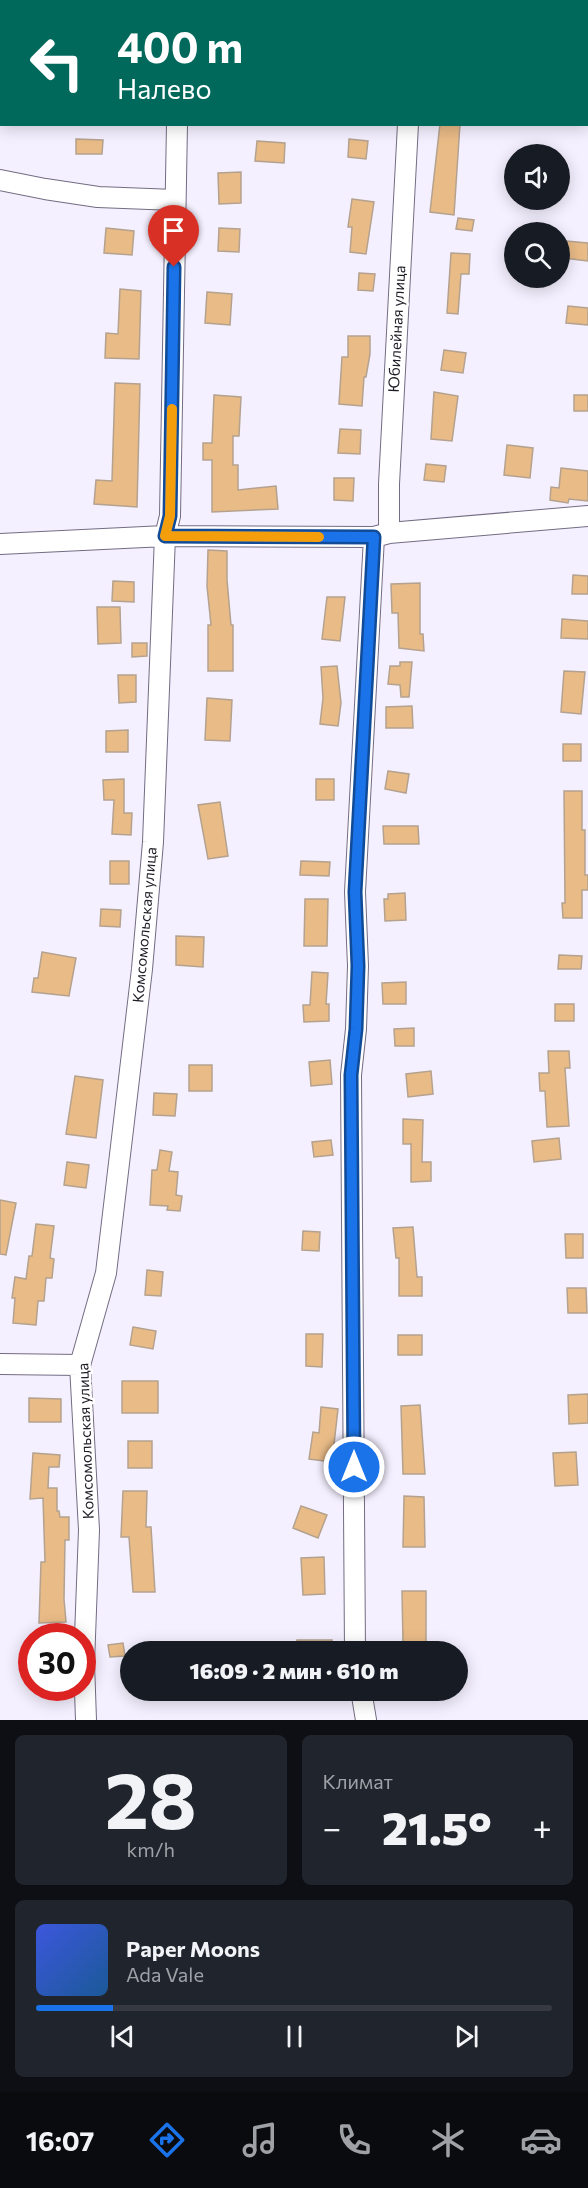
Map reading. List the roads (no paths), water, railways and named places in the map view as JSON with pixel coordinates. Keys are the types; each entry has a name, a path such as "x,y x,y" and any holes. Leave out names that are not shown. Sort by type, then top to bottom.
{"street":[{"name":"Комсомольская улица","path":"86,1720 84,1663 89,1530 80,1365 106,1273 142,969 153,842 165,536 170,516 177,126"},
{"name":"Юбилейная улица","path":"355,1641 351,1075 357,1018 358,966 355,892 381,535 389,484 408,126"},
{"path":"0,180 98,197 175,200"},
{"path":"0,544 165,536 381,535 588,516"},
{"path":"0,1364 80,1365"},
{"path":"363,1701 366,1720"}]}
